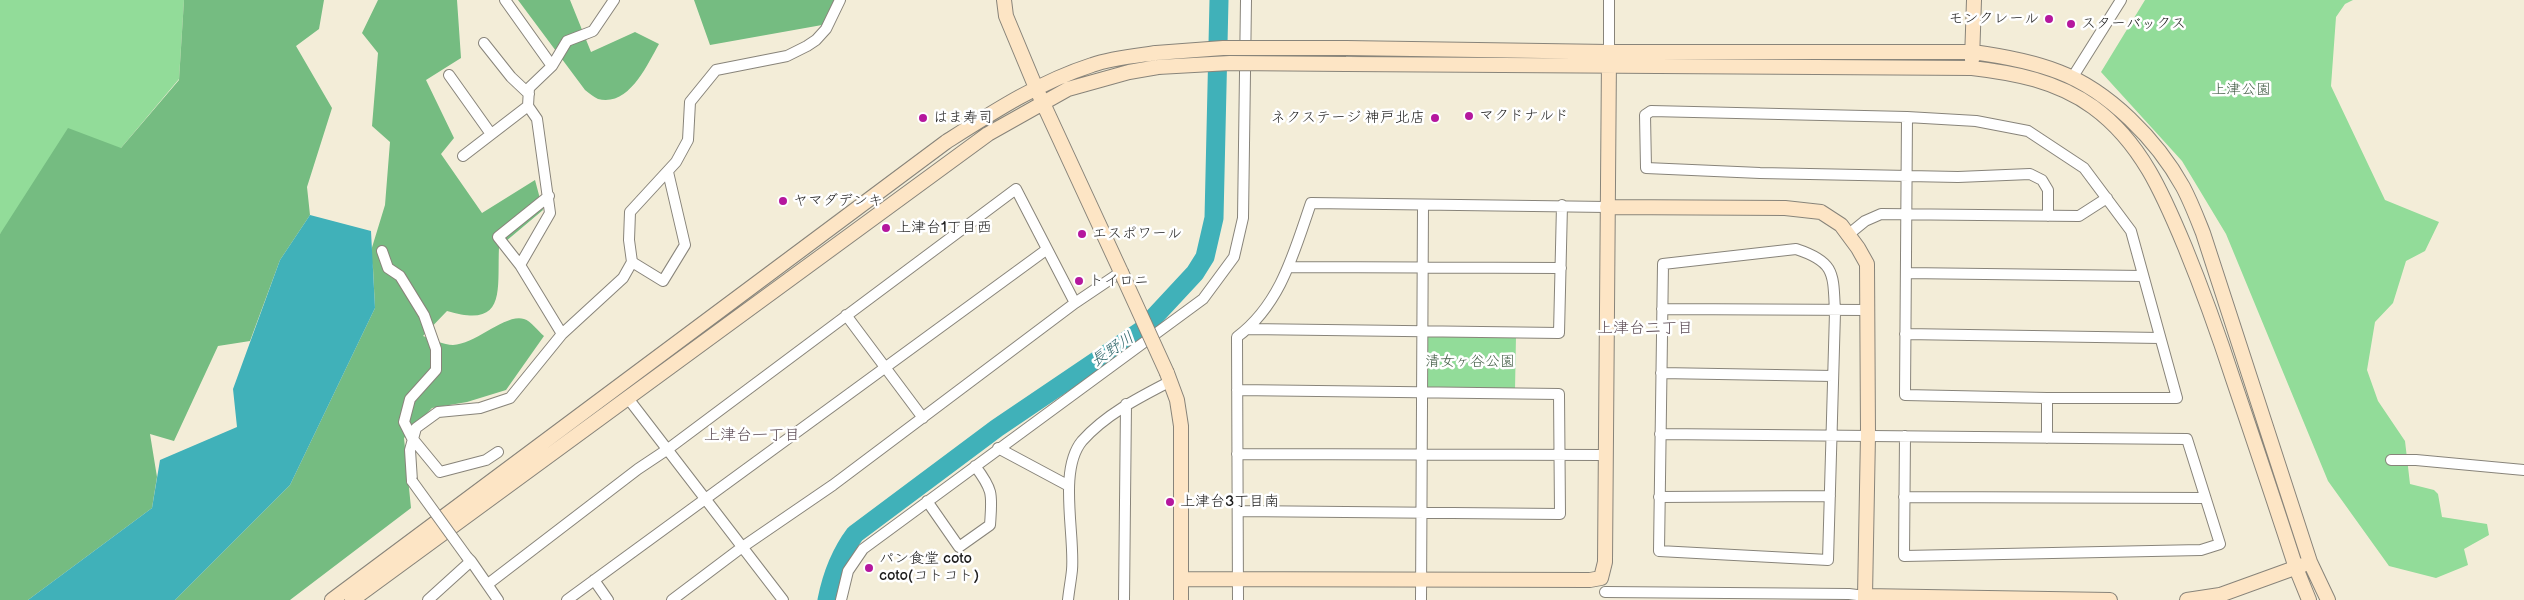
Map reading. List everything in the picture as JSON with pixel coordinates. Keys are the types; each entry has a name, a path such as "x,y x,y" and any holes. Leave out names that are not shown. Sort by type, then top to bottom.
{"street":[{"path":"505,0 552,66"},
{"path":"520,265 550,213 537,119 528,106 529,88 552,66 567,41 593,31 614,0"},
{"path":"498,600 412,481 410,450 416,428 438,412 480,408 510,398 562,334 623,278 632,262 629,240 630,212 668,172 688,140 690,102 716,70 787,56 807,46 816,40 826,29 840,0"},
{"path":"1004,0 1006,16 1036,88 1169,377 1177,400 1181,426 1181,600"},
{"path":"841,600 848,571 863,549 1203,298 1234,257 1243,218 1246,0"},
{"path":"1609,0 1605,562 1601,578 1605,596 1849,594 1865,598 2110,600"},
{"path":"1972,68 1974,0"},
{"path":"2072,78 2121,0"},
{"path":"484,43 510,77 528,94"},
{"path":"332,600 946,142 1014,99 1094,64 1156,53 1223,48 1609,52 1973,52 2028,62 2072,78 2117,106 2139,129 2182,186 2203,233 2310,562 2328,600"},
{"path":"352,600 988,134 1068,89 1098,79 1158,67 1230,63 1972,68 2014,73 2057,88 2093,108 2120,132 2145,161 2162,192 2207,300 2296,568 2309,600"},
{"path":"449,75 491,134"},
{"path":"463,156 528,106"},
{"path":"1907,117 1906,176 1905,395 2177,398 2132,232 2084,168 2028,131 1976,121 1907,117 1651,111 1645,115 1646,168 1760,173 1906,176 1958,177 2030,174 2042,180 2048,190 2048,216"},
{"path":"632,262 663,281 685,245 668,172"},
{"path":"488,584 638,469 668,449 1016,189 1075,303"},
{"path":"549,196 498,237 520,265 562,334"},
{"path":"1849,234 1865,220 1881,214 2079,216 2107,198"},
{"path":"1238,600 1237,337 1248,329 1276,293 1290,267 1311,203 1794,209 1821,212 1841,225 1849,234 1867,264 1868,435 1865,598"},
{"path":"1421,600 1424,205"},
{"path":"1248,329 1559,332 1562,205"},
{"path":"1796,249 1817,256 1833,275 1835,312 1828,560 1659,552 1663,264 1796,249"},
{"path":"567,600 1046,250"},
{"path":"382,251 388,268 400,276 424,315 436,349 436,370 410,399 404,422 412,438 440,472 486,460 498,452"},
{"path":"1290,267 1561,268"},
{"path":"672,600 741,548 834,485 1075,303 1121,272"},
{"path":"1906,272 2143,276"},
{"path":"1662,310 1835,312 1867,310"},
{"path":"846,316 886,366 923,418"},
{"path":"1905,334 2160,338"},
{"path":"1661,373 1833,376"},
{"path":"1068,600 1072,569 1070,469 1081,442 1126,404 1169,377"},
{"path":"1237,390 1559,394 1560,455 1560,514 1238,511"},
{"path":"627,397 741,548 783,600"},
{"path":"2047,398 2047,438"},
{"path":"1124,600 1126,404"},
{"path":"1660,434 1868,435 2187,439 2220,544 2200,550 1904,556 1905,436"},
{"path":"998,448 1069,486"},
{"path":"1237,454 1606,455"},
{"path":"2391,460 2416,460 2524,470"},
{"path":"927,501 959,546 990,526 992,497 989,484 975,466"},
{"path":"1660,497 1830,496"},
{"path":"1904,497 2204,498"},
{"path":"428,600 469,559"},
{"path":"2187,600 2220,595 2310,562"},
{"path":"1181,578 1590,580 1601,578"},
{"path":"594,580 608,600"}],"green space":[{"path":"0,0 184,0 179,79 121,148 0,234"},
{"path":"184,0 324,0 319,29 296,46 332,108 307,187 310,215 280,260 250,341 218,346 174,441 150,434 157,477 152,508 28,600 0,600 0,234 68,128 121,148 179,80"},
{"path":"378,0 457,0 461,58 426,80 454,138 441,154 482,213 535,180 543,210 499,247 497,291 495,302 489,310 480,315 466,315 447,311 423,336 453,345 471,340 500,324 517,318 527,320 544,336 506,390 467,402 432,408 404,438 411,508 290,600 175,600 290,485 375,308 373,268 370,254 385,205 390,142 372,126 378,53 362,33"},
{"path":"518,0 570,0 591,52 635,32 659,44 643,73 628,91 619,97 609,100 598,99 585,90"},
{"path":"694,0 840,0 822,25 710,45"},
{"name":"上津公園","path":"2145,0 2353,0 2345,4 2336,17 2331,86 2385,200 2439,222 2425,251 2406,261 2393,303 2375,322 2367,370 2378,401 2405,441 2410,484 2434,490 2438,494 2442,517 2487,524 2489,535 2464,549 2468,565 2436,578 2389,566 2328,481 2226,234 2182,161 2101,72"},
{"name":"清女ヶ谷公園","path":"1425,334 1516,336 1515,390 1424,388"}],"water":[{"path":"310,215 371,231 375,308 290,485 175,600 28,600 152,508 160,460 237,427 233,389 280,260"}],"waterway":[{"name":"長野川","path":"827,600 837,565 855,534 997,428 1142,330 1195,273 1205,257 1214,218 1219,0"}],"place":[{"name":"モンクレール","path":"2049,19"},
{"name":"スターバックス","path":"2071,24"},
{"name":"マクドナルド","path":"1469,116"},
{"name":"はま寿司","path":"923,118"},
{"name":"ネクステージ 神戸北店","path":"1435,118"},
{"name":"ヤマダデンキ","path":"783,201"},
{"name":"上津台1丁目西","path":"886,228"},
{"name":"エスポワール","path":"1082,234"},
{"name":"トイロニ","path":"1079,281"},
{"name":"上津台3丁目南","path":"1170,502"},
{"name":"パン食堂 coto coto(コトコト)","path":"869,568"}],"district":[{"name":"上津台二丁目","path":"1645,329"},
{"name":"上津台一丁目","path":"752,436"}]}
